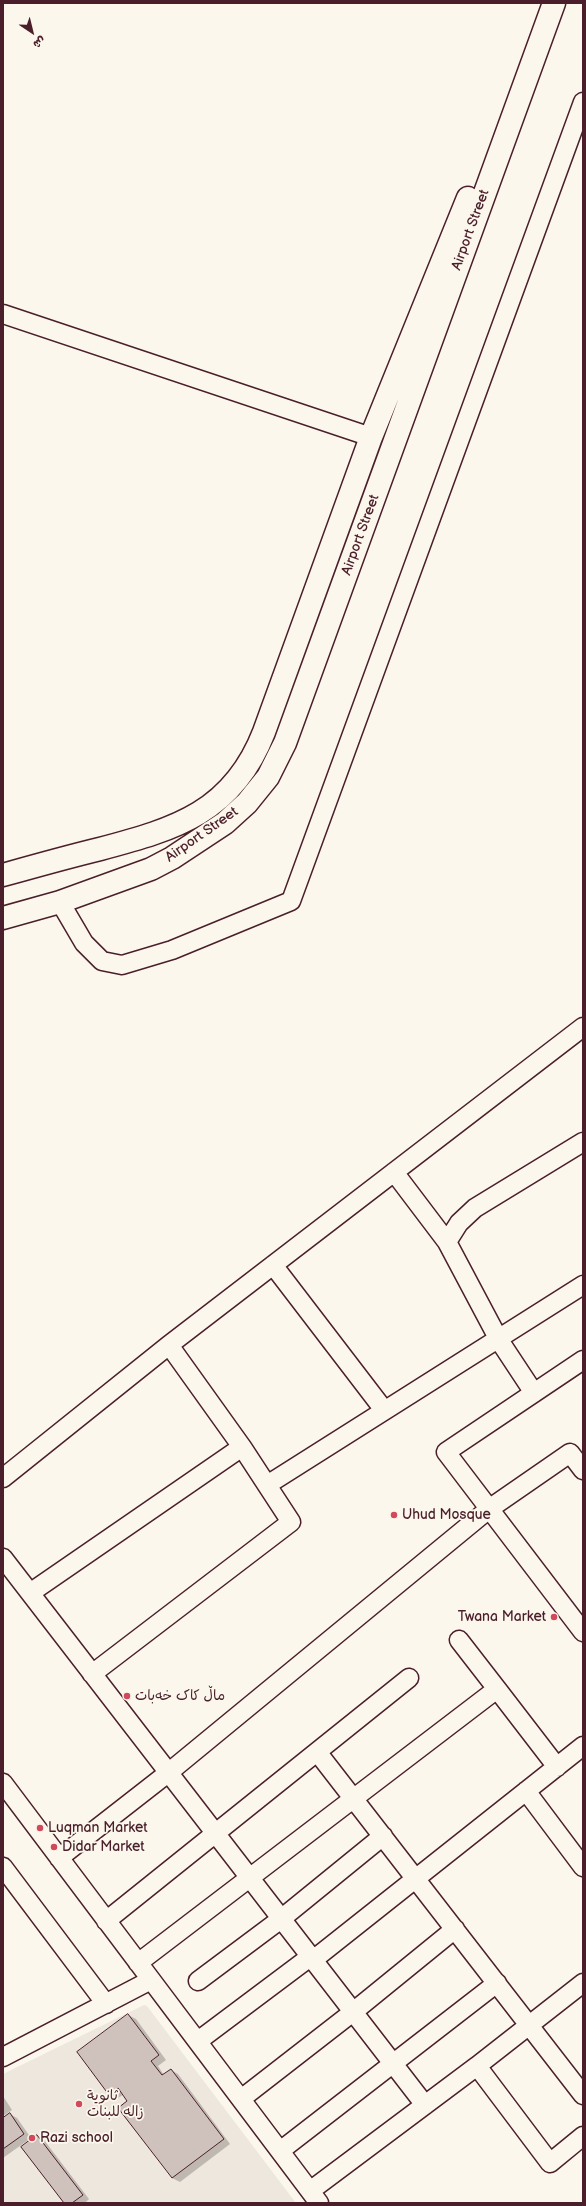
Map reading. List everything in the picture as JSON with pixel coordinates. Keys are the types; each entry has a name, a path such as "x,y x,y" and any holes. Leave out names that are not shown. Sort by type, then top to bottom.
{"main road":[{"name":"Airport Street","path":"3,875 164,831 201,813 226,793 249,763 260,744 371,437 495,131 543,3"},
{"name":"Airport Street","path":"3,918 60,902 151,869 172,858 235,814 255,795 274,767 285,743 554,3"}],"street":[{"path":"60,902 84,943 102,961 122,965 172,950 291,901 583,102"},
{"path":"3,314 371,437"},
{"path":"3,1478 169,1345 583,1027"},
{"path":"447,1242 460,1223 475,1208 583,1142"},
{"path":"394,1172 447,1242 499,1340 534,1393"},
{"path":"273,1265 384,1410"},
{"path":"267,1485 384,1410 499,1340 583,1285"},
{"path":"92,1674 292,1522 169,1345"},
{"path":"583,1360 446,1452 583,1632"},
{"path":"30,1593 242,1448"},
{"path":"59,1858 168,1772 489,1509 570,1453 583,1470"},
{"path":"3,1558 425,2106"},
{"path":"459,1640 557,1767"},
{"path":"106,1921 216,1835 409,1678"},
{"path":"138,1963 248,1877 497,1689"},
{"path":"198,2041 416,1879 583,1746"},
{"path":"318,1753 583,2095"},
{"path":"3,1783 314,2197 425,2106 583,1983"},
{"path":"526,1791 583,1867"},
{"path":"198,1981 281,1919 383,1836"},
{"path":"3,1867 106,2004"},
{"path":"241,2099 353,2012 455,1929"},
{"path":"3,2057 151,1980"},
{"path":"280,2151 497,1983"},
{"path":"477,2066 550,2163 583,2136"}],"shaded area":[{"name":"ثانوية زاله للبنات","path":"144,2005 147,2006 296,2203 3,2203 3,2074","holes":["128,2014 159,2055 151,2061 162,2075 171,2069 224,2139 171,2178 119,2108 127,2101 118,2088 109,2095 77,2052"]}],"building":[{"path":"128,2014 159,2055 151,2061 162,2075 171,2069 224,2139 172,2178 118,2108 127,2101 118,2088 109,2095 77,2052"},
{"path":"10,2113 24,2134 3,2149 3,2118"},
{"path":"37,2135 83,2195 72,2203 64,2203 21,2147"}],"place":[{"name":"Uhud Mosque","path":"394,1515"},
{"name":"Twana Market","path":"554,1617"},
{"name":"ماڵ کاک خەبات","path":"127,1696"},
{"name":"Luqman Market","path":"40,1828"},
{"name":"Didar Market","path":"54,1847"},
{"name":"ثانوية زاله للبنات","path":"79,2104"},
{"name":"Razi school","path":"32,2138"}]}
